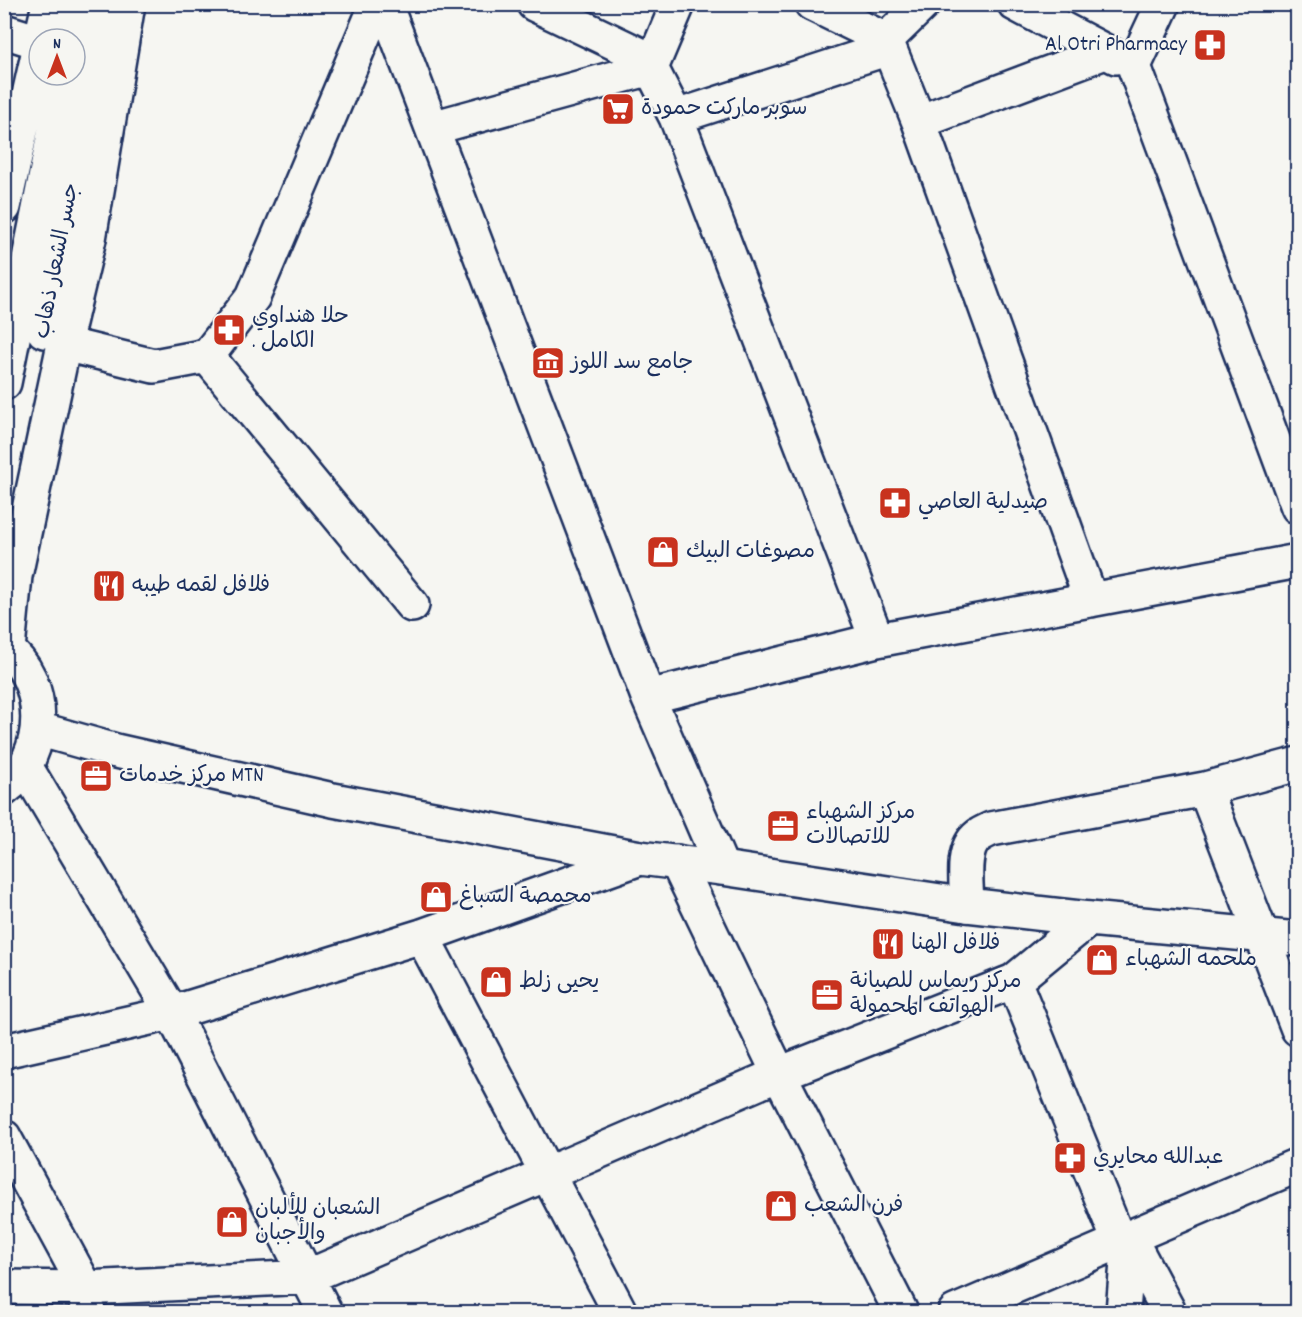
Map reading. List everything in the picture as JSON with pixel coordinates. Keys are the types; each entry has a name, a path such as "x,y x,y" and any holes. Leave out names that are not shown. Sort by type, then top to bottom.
{"street":[{"path":"43,27 49,4"},
{"path":"75,27 80,4"},
{"name":"جسر الشعار ذهاب","path":"4,517 62,249 105,4"},
{"path":"128,4 89,239 64,344 15,576 6,648 23,666 33,685 38,707 38,729 33,748 15,778 172,1013 325,1312"},
{"path":"64,344 154,366 207,356 253,297 377,4"},
{"path":"385,4 648,697 722,868"},
{"path":"534,4 652,65 676,117 877,640"},
{"path":"652,65 678,4"},
{"path":"812,4 888,44 919,122 1091,600"},
{"path":"676,117 888,44 923,4"},
{"path":"1016,4 1134,66 1298,507"},
{"path":"1134,66 1163,4"},
{"path":"4,31 27,37"},
{"path":"919,122 1105,52"},
{"path":"432,129 652,65"},
{"path":"4,207 11,144 28,87"},
{"path":"4,383 64,87"},
{"path":"207,356 412,605"},
{"path":"648,697 877,640 1298,561"},
{"path":"38,729 116,751 333,800 640,858 967,905 1298,939"},
{"path":"967,905 966,863 970,846 978,836 991,829 1205,789 1298,764"},
{"path":"1205,789 1298,1029"},
{"path":"4,1051 172,1013 422,936 640,858"},
{"path":"677,862 779,1074 901,1312"},
{"path":"4,1287 87,1300 308,1277 779,1074 1014,981 1089,919"},
{"path":"422,936 620,1312"},
{"path":"1014,981 1124,1239 1168,1312"},
{"path":"4,1137 87,1300"},
{"path":"955,1312 1298,1165"},
{"path":"1123,1312 1124,1239"}],"place":[{"name":"Al Otri Pharmacy","path":"1210,45"},
{"name":"سوبر ماركت حمودة","path":"618,109"},
{"name":"حلا هنداوي . الكامل","path":"229,330"},
{"name":"جامع سد اللوز","path":"548,363"},
{"name":"صيدلية العاصي","path":"895,503"},
{"name":"مصوغات البيك","path":"663,552"},
{"name":"فلافل لقمه طيبه","path":"109,586"},
{"name":"مركز خدمات MTN","path":"96,776"},
{"name":"مركز الشهباء للاتصالات","path":"783,826"},
{"name":"محمصة السباغ","path":"436,897"},
{"name":"فلافل الهنا","path":"888,944"},
{"name":"ملحمه الشهباء","path":"1102,960"},
{"name":"يحيى زلط","path":"496,982"},
{"name":"مركز ريماس للصيانة الهواتف المحمولة","path":"827,995"},
{"name":"عبدالله محايري","path":"1070,1158"},
{"name":"فرن الشعب","path":"781,1206"},
{"name":"الشعبان للألبان والأجبان","path":"232,1222"}]}
